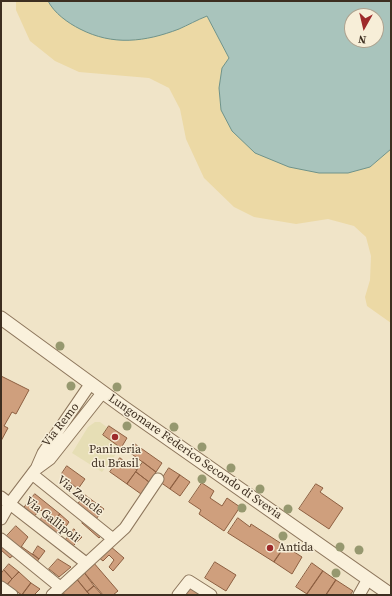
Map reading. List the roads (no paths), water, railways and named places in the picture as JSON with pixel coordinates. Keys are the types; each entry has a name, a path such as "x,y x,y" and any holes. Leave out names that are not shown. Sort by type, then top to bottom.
{"street":[{"name":"Lungomare Federico Secondo di Svevia","path":"1,318 91,384 391,595"},
{"name":"Via Remo","path":"34,472 43,453 91,384"},
{"name":"Via Remo","path":"1,519 5,500 50,459 103,392"},
{"name":"Via Zancle","path":"34,472 113,539"},
{"path":"1,539 56,591 125,528 158,479"},
{"name":"Via Gallipoli","path":"5,500 86,564"},
{"path":"359,595 368,579"},
{"path":"178,595 190,581 211,595"},
{"path":"1,587 12,595"}],"water":[{"path":"48,1 391,1 391,149 370,167 348,173 319,173 289,167 255,153 232,131 221,110 219,88 222,68 229,58 207,16 179,29 154,37 117,40 105,38 80,29 71,24 54,10"}],"place":[{"name":"Panineria du Brasil","path":"115,437"},
{"name":"Antida","path":"270,548"}]}
